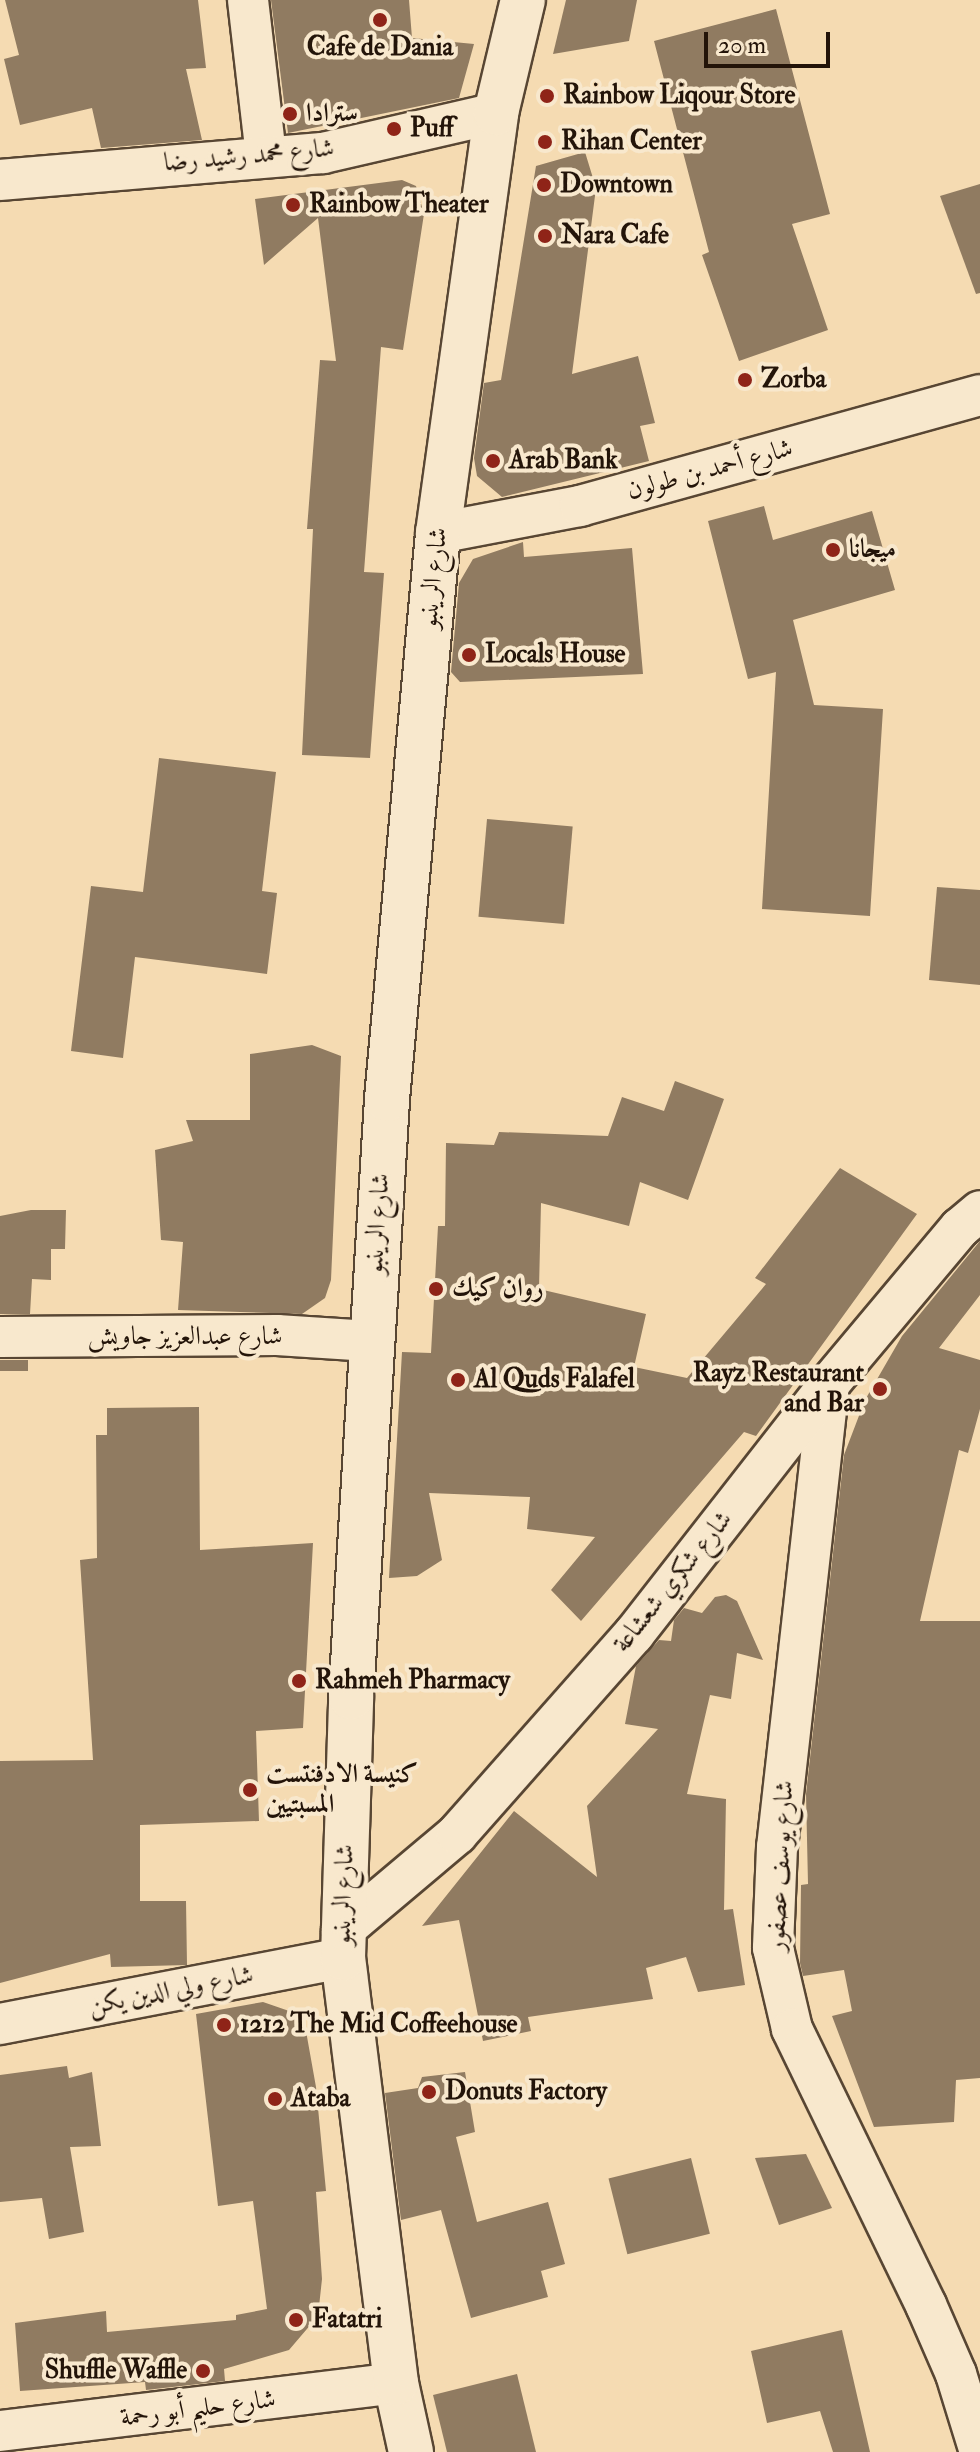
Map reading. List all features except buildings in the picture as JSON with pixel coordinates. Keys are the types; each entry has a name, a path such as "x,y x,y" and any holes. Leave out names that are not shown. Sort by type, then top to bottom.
{"street":[{"path":"248,0 266,156"},
{"name":"شارع الرينبو","path":"411,2452 396,2383 342,1944 370,1341 412,798 438,533 496,113 523,0"},
{"name":"شارع محمد رشيد رضا","path":"0,180 323,153 496,113"},
{"name":"شارع أحمد بن طولون","path":"438,533 580,506 980,395"},
{"name":"شارع شكري شعشاعة","path":"342,1944 457,1834 634,1634 829,1384 960,1228 980,1211"},
{"name":"شارع عبدالعزيز جاويش","path":"0,1337 277,1335 370,1341"},
{"name":"شارع يوسف عصفور","path":"829,1384 777,1847 773,1948 792,2029 932,2319 980,2452"},
{"name":"شارع ولي الدين يكن","path":"0,2024 342,1944"},
{"name":"شارع حليم أبو رحمة","path":"0,2431 112,2436 396,2383"}],"place":[{"name":"Cafe de Dania","path":"380,20"},
{"name":"Rainbow Liqour Store","path":"547,96"},
{"name":"سترادا","path":"290,114"},
{"name":"Puff","path":"394,129"},
{"name":"Rihan Center","path":"545,142"},
{"name":"Downtown","path":"544,185"},
{"name":"Rainbow Theater","path":"293,205"},
{"name":"Nara Cafe","path":"545,236"},
{"name":"Zorba","path":"745,380"},
{"name":"Arab Bank","path":"493,461"},
{"name":"ميجانا","path":"833,550"},
{"name":"Locals House","path":"469,655"},
{"name":"روان كيك","path":"436,1289"},
{"name":"Al Quds Falafel","path":"458,1380"},
{"name":"Rayz Restaurant and Bar","path":"880,1389"},
{"name":"Rahmeh Pharmacy","path":"299,1681"},
{"name":"كنيسة الادفنتست المسبتيين","path":"250,1790"},
{"name":"1212 The Mid Coffeehouse","path":"224,2025"},
{"name":"Donuts Factory","path":"429,2092"},
{"name":"Ataba","path":"275,2099"},
{"name":"Fatatri","path":"296,2320"},
{"name":"Shuffle Waffle","path":"203,2371"}]}
